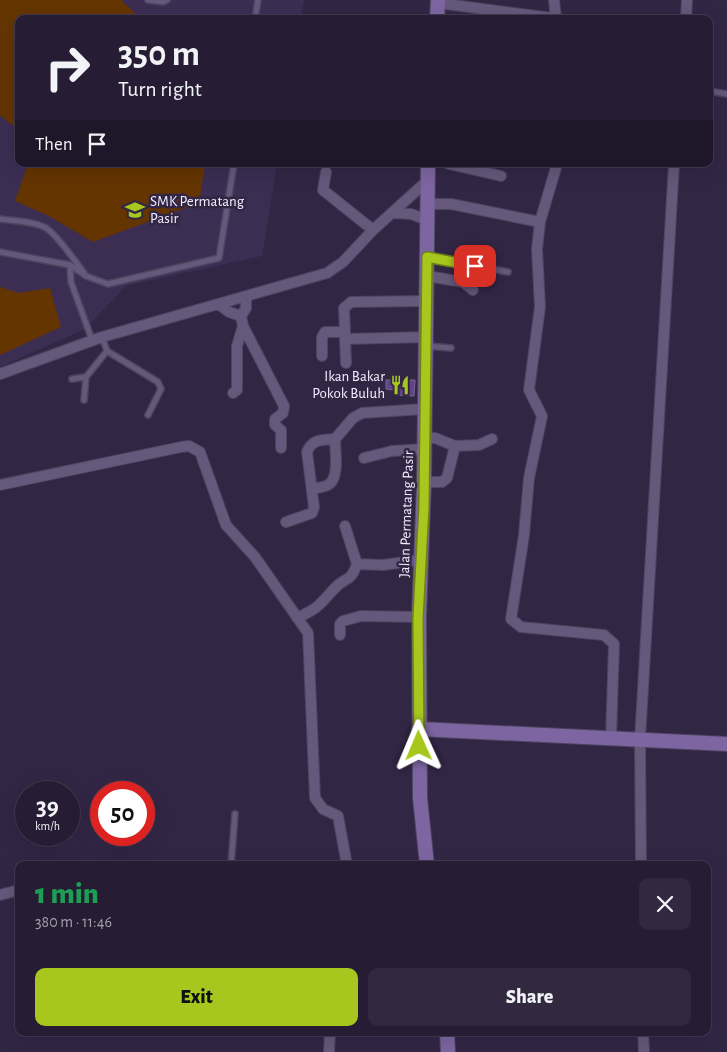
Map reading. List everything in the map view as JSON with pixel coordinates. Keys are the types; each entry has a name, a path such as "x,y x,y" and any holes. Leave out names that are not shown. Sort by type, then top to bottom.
{"main road":[{"path":"437,15 438,1"},
{"name":"Jalan Permatang Pasir","path":"427,861 420,798 418,618 424,482 428,167"},
{"path":"419,728 727,744"},
{"path":"447,1036 448,1052"}],"street":[{"path":"554,0 556,15"},
{"path":"686,15 687,0"},
{"path":"438,1 536,15"},
{"path":"462,167 501,176"},
{"path":"556,167 540,222 536,249 540,306 529,390 542,416 542,428 529,478 524,535 511,619 522,627 604,635 614,644 611,738"},
{"path":"641,861 640,739 674,167"},
{"path":"326,172 323,190 374,230"},
{"path":"0,374 97,338 327,273 343,262 374,230 394,214 427,182"},
{"path":"427,204 450,204 540,222"},
{"path":"394,214 411,214 427,220"},
{"path":"427,276 463,282 473,290"},
{"path":"234,393 237,390 237,346 246,308 246,296"},
{"path":"346,363 344,308 351,302 426,301"},
{"path":"218,304 242,321 284,406 283,413 275,419 275,425 280,430 281,448"},
{"path":"322,356 322,337 325,332 426,341"},
{"path":"312,489 327,486 332,481 335,472 335,439 353,418 362,413 424,409"},
{"path":"364,458 387,454 392,450 424,443 435,438 455,446 479,445 492,439"},
{"path":"286,522 312,513 314,507 307,452 310,444 315,441 335,439"},
{"path":"0,485 189,446 200,452 226,525 255,557 308,633 315,798 323,809 338,816 346,861"},
{"path":"424,482 442,482 447,478 455,446"},
{"path":"297,618 322,605 333,589 353,577 357,564 345,526"},
{"path":"357,564 384,565 420,560"},
{"path":"340,635 340,624 343,621 361,616 418,618"},
{"path":"0,895 15,891"},
{"path":"329,1052 330,1036"},
{"path":"643,1036 644,1052"}],"lane":[{"path":"148,0 167,0"},
{"path":"256,15 258,0"},
{"path":"713,92 727,94"},
{"path":"0,252 70,265 86,276 108,284 219,258 234,167"},
{"path":"0,219 46,228 74,258 86,276"},
{"path":"427,257 508,272"},
{"path":"70,265 71,282 97,338 107,351 158,382 162,389 148,415"},
{"path":"426,341 451,348"},
{"path":"84,400 86,377 107,351"},
{"path":"72,380 86,377"},
{"path":"231,861 235,814"}],"shaded area":[{"name":"SMK Permatang Pasir","path":"0,0 304,0 302,15 15,15 15,167 277,167 262,256 126,286 85,329 0,367"},
{"path":"0,0 121,0 137,15 15,15 15,128 0,115"},
{"path":"27,167 205,167 199,203 93,242 49,216 15,201"},
{"path":"0,287 19,293 50,288 61,327 0,355"}],"building":[{"name":"Ikan Bakar Pokok Buluh","path":"386,380 415,380 414,396 395,395 395,390 386,389"}],"place":[{"name":"SMK Permatang Pasir","path":"135,210"},
{"name":"Ikan Bakar Pokok Buluh","path":"400,385"}],"route":[{"path":"419,746 418,618 424,506 427,257 475,266"}]}
